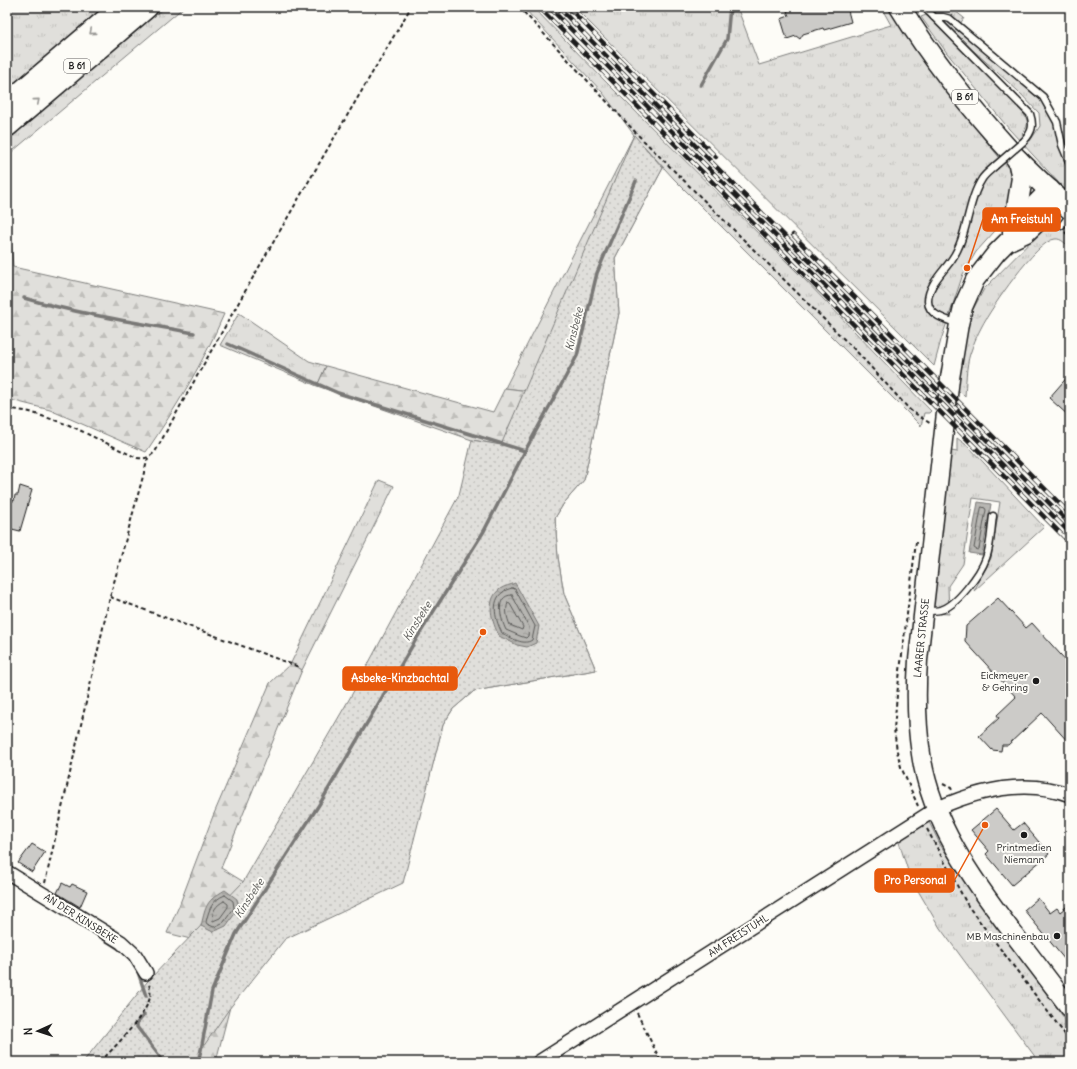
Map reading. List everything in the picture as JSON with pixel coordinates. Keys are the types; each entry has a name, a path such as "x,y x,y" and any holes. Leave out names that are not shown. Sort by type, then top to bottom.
{"highway":[{"name":"B 61","path":"7,104 121,7"},
{"name":"B 61","path":"7,126 147,7"}],"main road":[{"name":"B 61","path":"900,7 933,55 967,100 1018,160 1062,208"},
{"name":"B 61","path":"1011,234 1022,178 1018,160"},
{"name":"LAARER STRASSE","path":"1062,208 1011,234 975,280 963,308 950,378 945,432 923,611 918,660 917,715 921,755 928,785 929,813 955,848 983,894 1070,1008"}],"street":[{"name":"AM FREISTUHL","path":"539,1062 929,813 955,801 982,792 1004,788 1028,786 1070,795"},
{"name":"AN DER KINSBEKE","path":"7,872 121,942 135,955 146,973"}],"lane":[{"path":"924,7 1030,114 1033,122 1032,130 1024,141 981,180 959,245 953,258 933,285 929,294 928,300 930,308 936,315 959,324"},
{"path":"934,17 950,19 1043,97 1057,122 1062,145 1070,164"},
{"path":"923,611 942,610 956,601 968,588 987,557 993,516"}],"path":[{"path":"7,408 46,416 69,425 137,458 148,458 155,452 224,326 411,7"},
{"path":"519,7 638,135 858,353 910,410 945,432"},
{"path":"43,894 110,597 148,458"},
{"path":"110,597 299,667"},
{"path":"929,813 968,906 1070,1041"},
{"path":"100,1062 135,1023 147,1006 150,996 150,986 146,973"},
{"path":"632,1003 662,1062"}],"green space":[{"path":"7,7 106,7 7,94"},
{"path":"166,7 184,7 7,156 7,136 105,53"},
{"path":"523,7 533,7 606,82 803,278 931,411 929,413 924,413 921,426 674,179 644,146 529,391 505,388 634,135 603,93"},
{"path":"574,7 737,7 759,65 891,25 881,7 889,7 946,92 1008,168 1013,180 1009,212 1003,222 976,252 963,274 934,366"},
{"path":"950,7 964,18 958,27 1043,98 1052,116 1070,166 1070,195 1009,129 947,53 921,17","holes":["954,33 1018,91 1039,113 1040,126 1030,141 1022,133 1027,126 1027,120 1020,108 951,38"]},
{"path":"634,135 663,168 615,258 619,313 584,480 564,503 555,518 558,557 564,594 596,670 474,691 453,709 443,725 403,883 285,939 229,1009 201,1050 199,1062 83,1062 147,982 243,882 351,696 459,495 472,440 501,445"},
{"path":"663,168 615,258 619,313 584,480 564,503 555,518 558,557 564,594 596,670 474,691 453,709 443,725 423,802 238,976 217,1062 87,1062 214,945 167,933 179,906 213,816 270,683 291,663 302,670 221,868 252,887 501,445 472,440 317,386 326,366 493,412 505,388 529,391"},
{"path":"7,186 13,267 224,314 188,385 146,452 50,410 7,399"},
{"path":"1059,223 1070,226 1070,248 1059,239 1047,242 1026,263 1004,292 978,333 972,347 966,375 965,397 957,389 961,354 971,313 984,289 1044,228 1052,224"},
{"path":"239,313 309,361 326,366 317,386 220,345"},
{"path":"957,438 969,447 1044,527 974,591 991,558 1000,502 973,498 963,564 948,586 949,614 932,613 951,451 957,452"},
{"path":"379,480 394,486 302,670 291,663"},
{"path":"928,820 941,846 974,894 1070,1026 1070,1062 1039,1062 940,928 910,877 898,839"}],"water":[{"path":"978,502 991,504 982,555 969,553"},
{"path":"515,583 539,626 536,643 527,647 517,645 499,636 492,618 491,605 495,594 500,589"},
{"path":"225,890 237,899 239,908 226,926 213,932 201,926 204,913 210,901"}],"building":[{"path":"792,7 847,7 851,22 824,30 823,28 803,34 800,39 796,36 787,39 781,19 789,16 787,11 792,9"},
{"path":"1070,374 1070,417 1049,398"},
{"path":"20,486 32,490 20,531 8,528 11,520 7,519 7,499 14,501 15,495 18,495"},
{"name":"Eickmeyer & Gehring","path":"998,598 1026,628 1032,623 1070,665 1070,744 1042,713 1008,745 1002,745 1001,751 992,750 979,736 999,718 997,715 1016,697 965,641 966,626"},
{"path":"996,809 1014,830 1023,823 1049,854 1012,885 986,854 989,851 971,830"},
{"path":"32,844 45,852 32,872 18,863"},
{"path":"62,883 70,887 72,884 87,891 80,907 57,893"},
{"name":"MB Maschinenbau","path":"1038,898 1050,913 1057,908 1060,912 1070,904 1070,966 1024,910"}],"waterway":[{"name":"Kinsbeke","path":"701,85 727,39 730,7"},
{"name":"Kinsbeke","path":"198,1062 212,991 236,934 322,800 415,641 484,531 525,451 577,356 597,273 636,181"},
{"path":"24,298 45,304 130,322 194,333"},
{"path":"228,344 338,393 525,451"},
{"path":"96,934 121,950"},
{"path":"138,972 146,996"},
{"path":"144,1015 137,1023 137,1027 164,1062"}],"railway":[{"path":"539,7 1070,543"},
{"path":"549,7 1070,533"},
{"path":"558,7 1070,524"},
{"path":"568,7 716,157"},
{"path":"793,235 1070,514"}],"place":[{"name":"Am Freistuhl","path":"967,268"},
{"name":"Asbeke-Kinzbachtal","path":"483,632"},
{"name":"Eickmeyer & Gehring","path":"1036,681"},
{"name":"Pro Personal","path":"985,825"},
{"name":"Printmedien Niemann","path":"1024,835"},
{"name":"MB Maschinenbau","path":"1057,936"}]}
